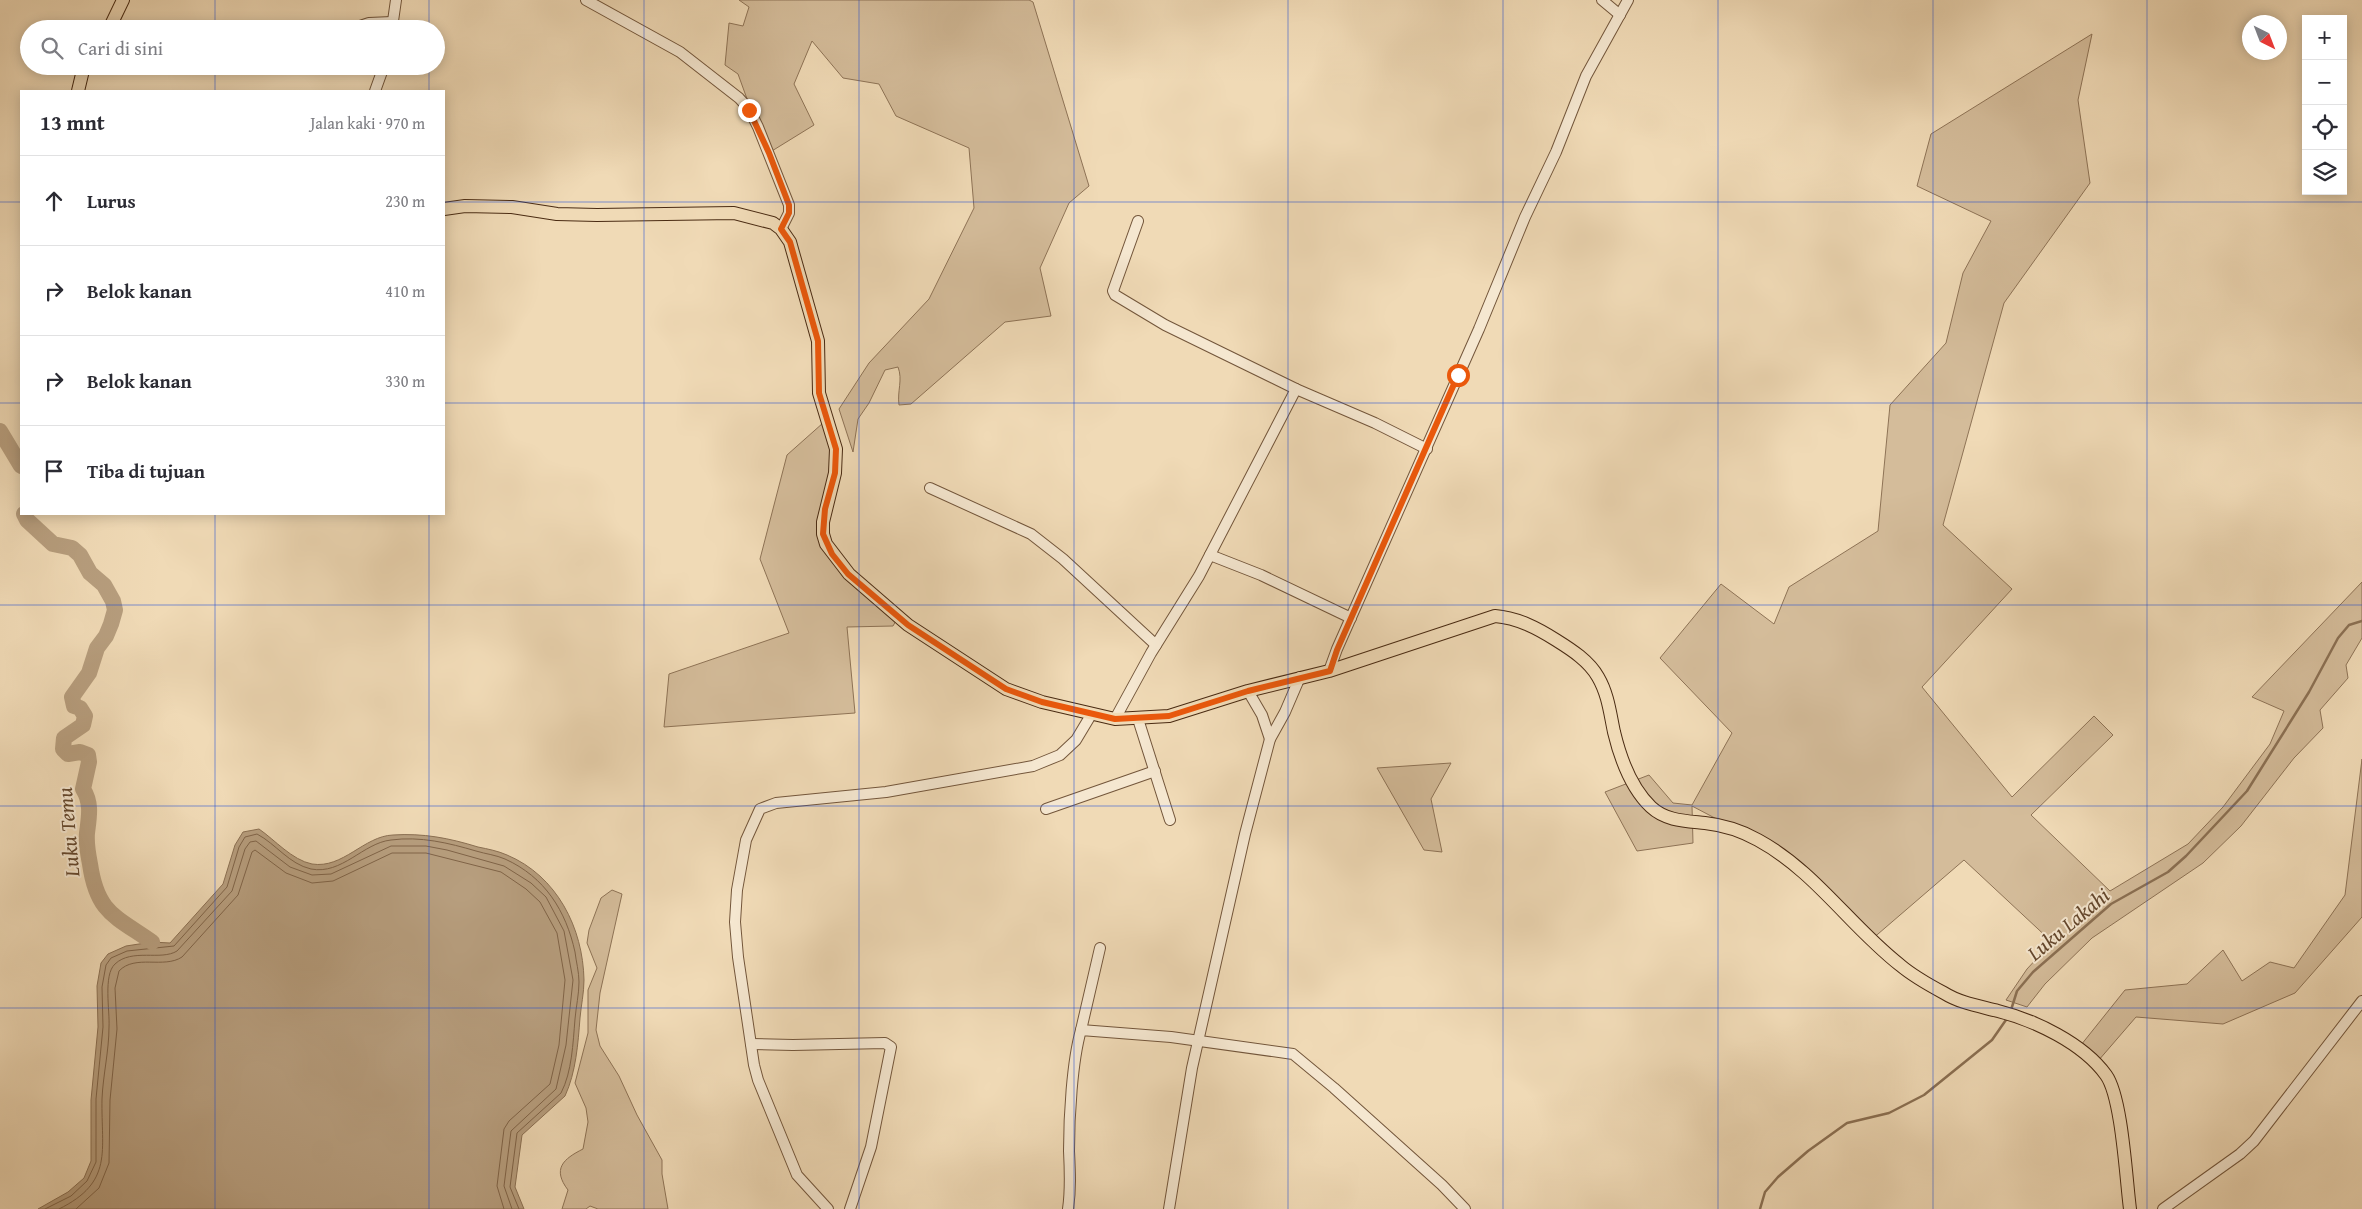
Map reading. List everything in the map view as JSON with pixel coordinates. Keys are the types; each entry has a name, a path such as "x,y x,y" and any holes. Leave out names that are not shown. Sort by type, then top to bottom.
{"main road":[{"path":"113,20 123,0"},
{"path":"78,90 82,75"},
{"path":"445,209 465,206 512,207 557,214 597,215 734,213 772,223 781,229 790,242 818,341 819,393 836,449 835,473 823,522 823,534 832,554 848,574 908,625 1006,689 1033,699 1091,715 1115,719 1169,716 1248,691 1330,671 1495,616 1511,618 1528,624 1574,651 1598,676 1604,689 1614,734 1628,774 1651,807 1673,819 1726,827 1766,845 1811,879 1900,965 1948,996 1973,1005 2020,1017 2067,1040 2092,1060 2109,1080 2117,1105 2130,1209"}],"street":[{"path":"393,20 396,0"},
{"path":"586,0 680,52 722,83 749,110 769,153 789,205 789,213 781,229"},
{"path":"1602,0 1620,15"},
{"path":"1330,671 1351,618 1427,449 1525,217 1556,152 1586,76 1628,0"},
{"path":"376,90 381,75"},
{"path":"1138,221 1113,291 1115,296 1165,325 1296,389 1375,423 1427,449"},
{"path":"1115,719 1156,645 1210,555 1296,389"},
{"path":"930,488 1031,534 1063,559 1156,645"},
{"path":"1210,555 1278,582 1351,618"},
{"path":"1169,1209 1198,1040 1245,834 1270,739 1285,712 1300,677"},
{"path":"1248,691 1262,715 1270,739"},
{"path":"828,1209 801,1181 794,1168 758,1080 754,1065 735,922 739,867 746,840 760,809 776,803 886,792 1033,766 1065,750 1076,740 1091,715"},
{"path":"1138,719 1170,820"},
{"path":"1046,809 1155,771"},
{"path":"1068,1209 1071,1187 1069,1152 1076,1054 1100,948"},
{"path":"2163,1209 2240,1154 2254,1141 2362,1001"},
{"path":"1081,1030 1198,1040 1286,1052 1300,1057 1442,1184 1465,1209"},
{"path":"751,1044 793,1046 885,1043 891,1047 871,1147 850,1209"}],"shaded area":[{"path":"739,0 1029,0 1033,2 1089,186 1069,203 1040,268 1051,316 1005,322 911,404 899,405 900,376 898,367 885,370 869,403 858,419 853,452 839,409 869,363 929,299 974,208 969,148 896,116 879,84 843,78 812,41 794,84 814,125 767,154 738,74 725,65 729,23 743,26 749,7"},
{"path":"2092,34 2078,100 2090,183 2004,303 1943,525 2012,589 1922,687 2012,797 2094,716 2113,735 2031,815 2110,891 2188,844 2223,807 2270,744 2284,711 2252,697 2362,582 2362,638 2346,665 2348,678 2320,710 2323,728 2294,758 2241,826 2203,863 2092,938 2045,984 2027,1007 2006,1000 2027,969 2052,942 1964,860 1871,940 1778,847 1728,825 1692,806 1693,843 1637,851 1605,792 1649,775 1673,803 1692,805 1732,733 1660,658 1721,584 1774,624 1789,587 1878,531 1890,405 1946,343 1963,273 1991,221 1917,186 1931,134"},
{"path":"823,423 832,454 830,473 819,513 830,554 901,612 893,626 847,627 855,713 664,727 669,674 789,633 760,559 787,455"},
{"path":"2362,759 2362,917 2295,993 2223,1024 2136,1017 2098,1061 2081,1045 2125,990 2187,984 2223,950 2242,981 2270,962 2294,968 2345,895"},
{"path":"1451,763 1431,799 1442,852 1424,850 1377,768"},
{"path":"612,890 622,894 600,993 596,1030 600,1046 619,1076 637,1115 662,1160 662,1174 668,1209 598,1209 590,1206 586,1209 562,1209 568,1190 563,1183 560,1170 565,1161 583,1149 588,1122 586,1108 575,1083 588,1033 588,990 597,968 587,943 589,930 601,898"}],"water":[{"path":"259,829 291,854 312,864 334,862 372,841 393,835 415,835 457,841 493,850 525,864 553,890 564,906 579,941 584,990 576,1058 569,1087 565,1096 522,1135 515,1187 524,1209 38,1209 68,1192 84,1178 91,1161 91,1100 98,1027 97,986 101,963 108,954 126,946 152,942 170,943 223,884 235,845 243,832"}],"waterway":[{"name":"Luku Temu","path":"0,431 20,464"},
{"name":"Luku Temu","path":"24,515 27,520 53,544 72,548 80,555 90,573 104,585 113,601 115,610 106,636 97,648 89,673 72,697 74,706 80,708 85,716 83,725 64,738 63,749 68,754 80,752 88,755 89,762 83,789 89,805 87,849 97,893 110,912 152,942"},
{"name":"Luku Lakahi","path":"2011,1010 2017,991 2033,972 2111,904 2168,872 2186,856 2247,791 2309,692 2338,638 2349,625 2362,621"},
{"name":"Luku Lakahi","path":"1760,1209 1765,1192 1778,1177 1808,1151 1847,1123 1889,1113 1924,1095 1992,1040 2008,1017"}],"route":[{"path":"749,110 784,188 789,205 789,213 781,229 790,242 818,341 819,393 836,449 837,461 823,522 823,534 826,544 848,574 908,625 1006,689 1042,702 1091,715 1115,719 1138,719 1169,716 1204,707 1248,691 1330,671 1337,650 1458,375"}]}
